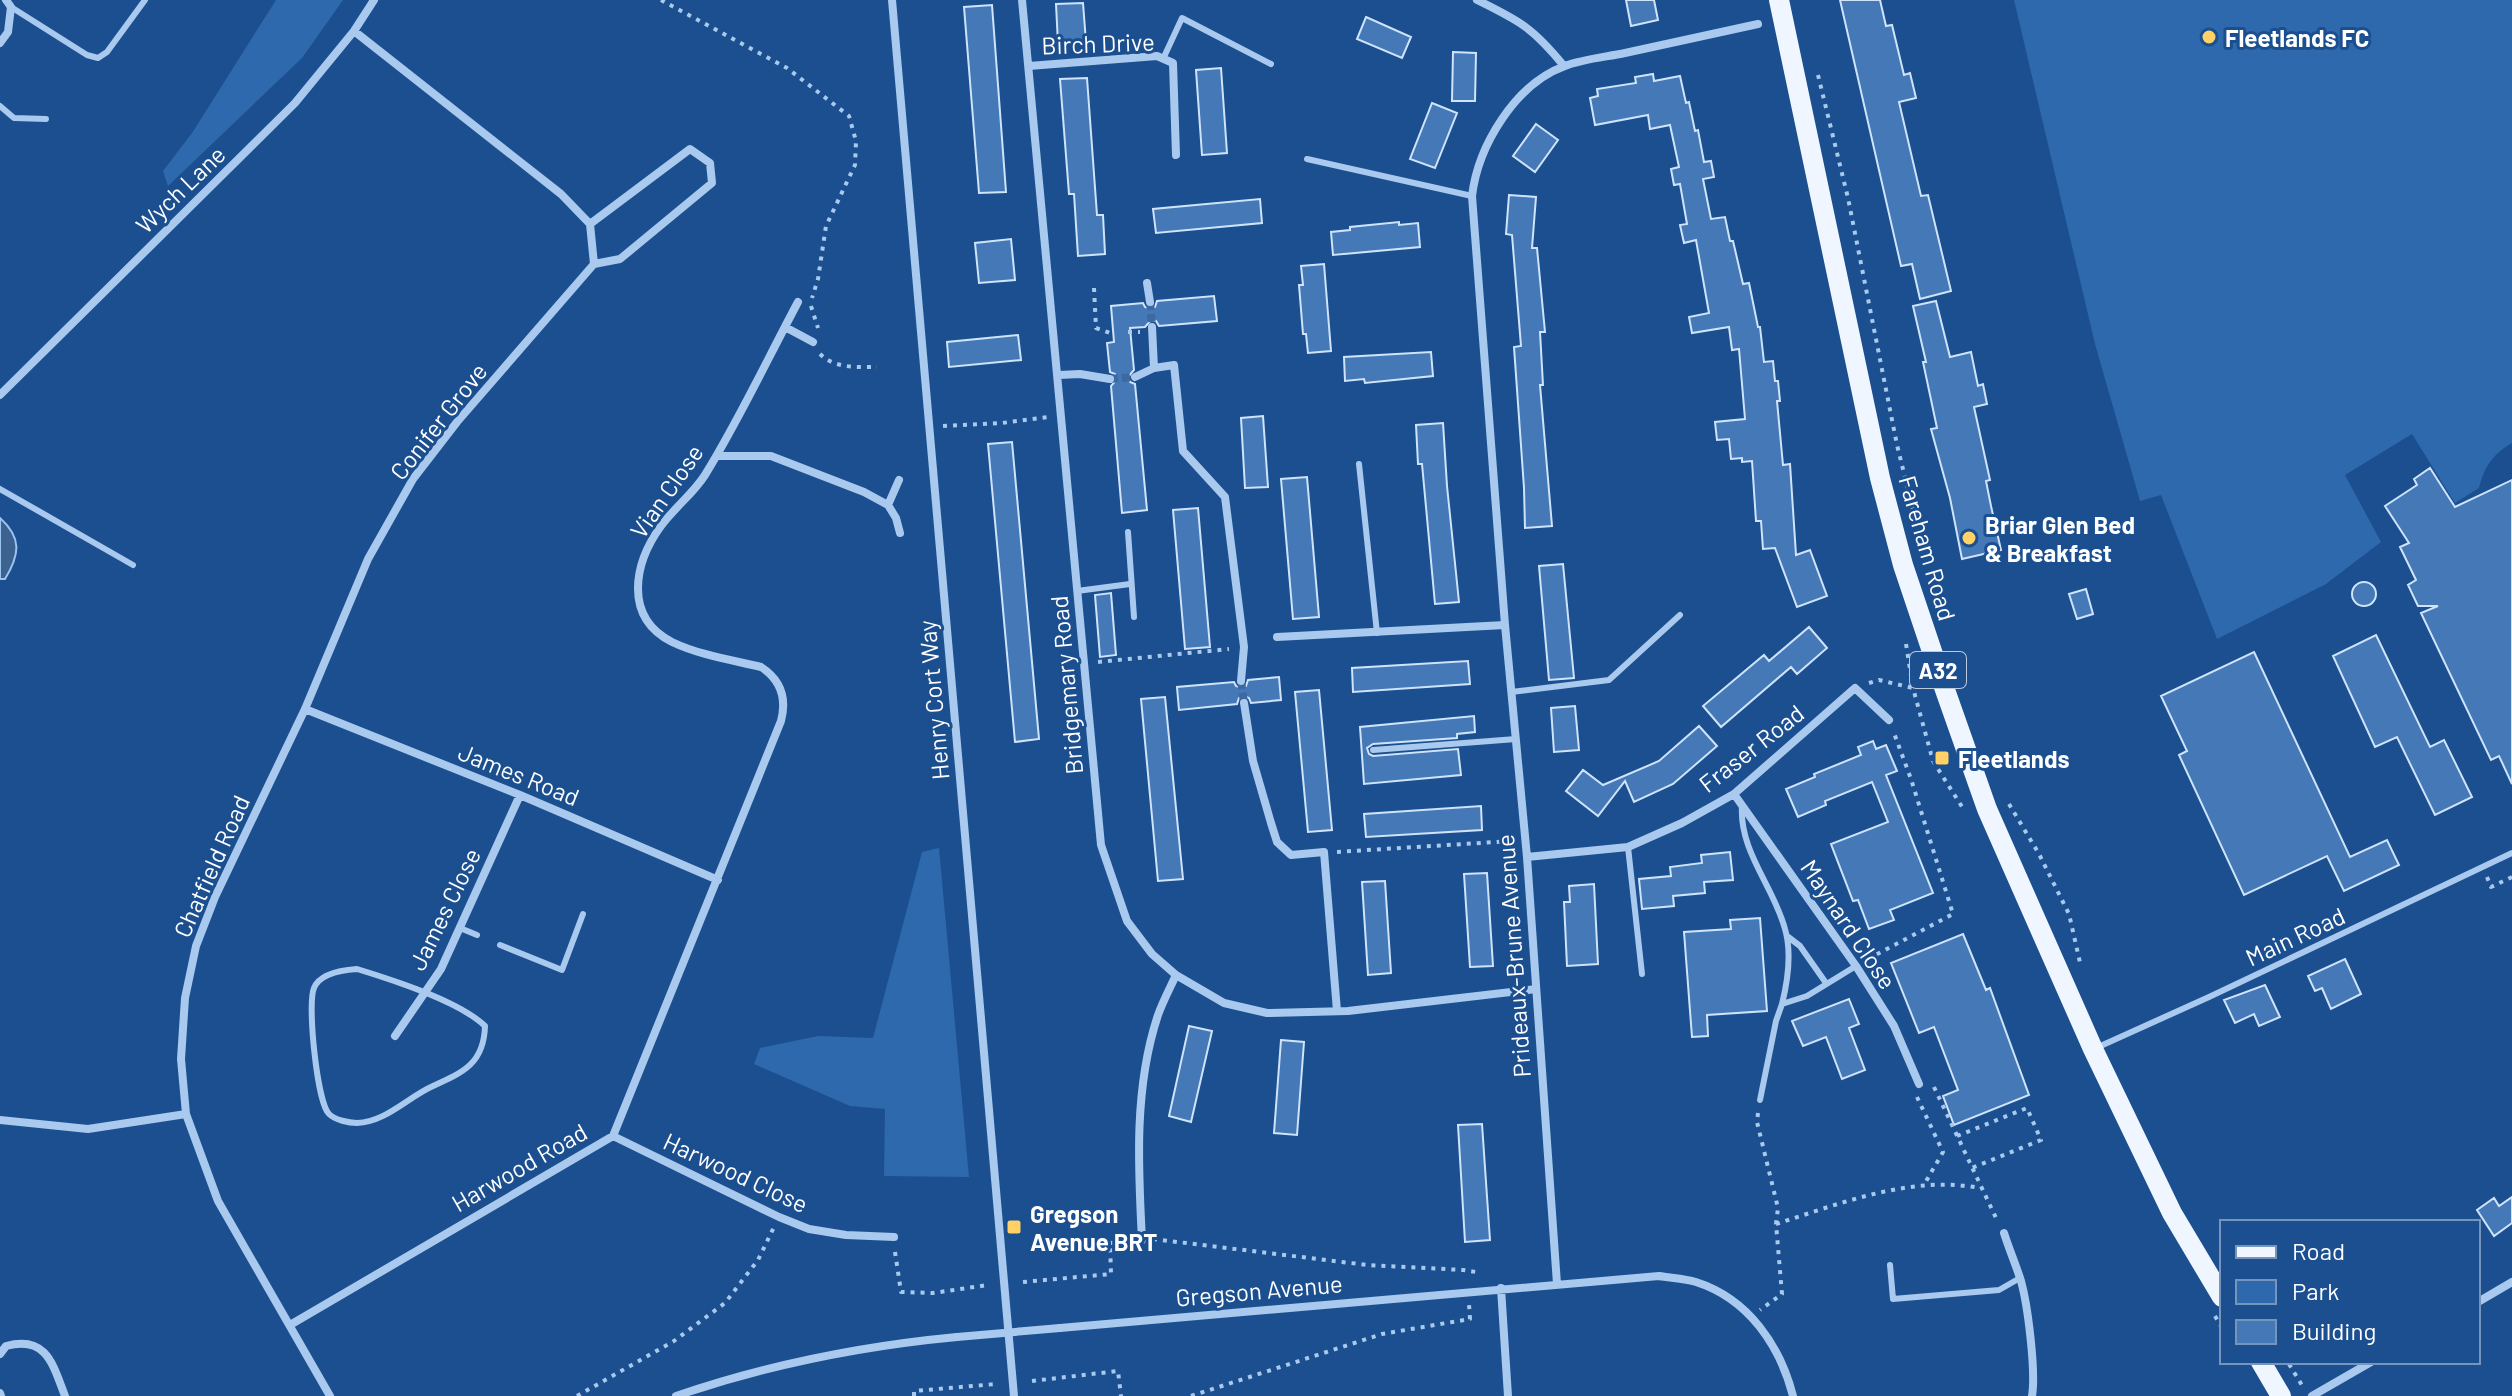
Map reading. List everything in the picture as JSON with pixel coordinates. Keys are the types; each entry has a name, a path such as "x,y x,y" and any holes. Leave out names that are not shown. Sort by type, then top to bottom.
{"main road":[{"name":"Fareham Road","path":"1779,0 1880,478 1903,565 1987,809 2093,1049 2172,1213 2220,1294"},
{"path":"2262,1364 2281,1396"}],"street":[{"name":"Wych Lane","path":"0,395 295,103 354,31 374,0"},
{"name":"Henry Cort Way","path":"892,0 1014,1396"},
{"name":"Bridgemary Road","path":"1022,0 1101,845 1127,921 1152,954 1176,975 1224,1003 1267,1013 1337,1011 1536,989"},
{"path":"1477,0 1518,20 1541,37 1564,66 1758,24"},
{"path":"0,43 8,32 9,4"},
{"path":"354,31 561,194 590,224 594,264"},
{"name":"Birch Drive","path":"1029,66 1157,56 1173,63 1176,155"},
{"name":"Prideaux-Brune Avenue","path":"1557,1284 1526,840 1505,625 1472,196 1481,156 1496,129 1513,105 1535,84 1564,66"},
{"name":"Conifer Grove","path":"305,709 368,559 413,479 457,422 594,264 620,259 712,183 710,163 690,149 590,224"},
{"path":"1147,283 1150,302"},
{"name":"Vian Close","path":"718,880 781,721 784,707 780,686 772,674 761,667 672,641 654,628 642,611 637,596 638,575 647,549 662,525 699,483 717,456 798,302"},
{"path":"785,327 813,342"},
{"path":"1152,327 1154,368"},
{"path":"1135,377 1154,368 1174,365 1183,451 1225,497 1244,647 1241,681"},
{"path":"1059,375 1080,374 1110,379"},
{"path":"717,456 771,456 864,492 888,505 900,533"},
{"path":"888,505 899,480"},
{"path":"1277,637 1505,625"},
{"path":"1855,688 1889,720"},
{"name":"Fraser Road","path":"1527,857 1628,847 1682,823 1734,794 1855,688"},
{"path":"1244,703 1253,761 1277,842 1291,855 1324,852 1337,1011"},
{"name":"James Road","path":"305,709 520,795 718,880"},
{"name":"Chatfield Road","path":"305,709 215,897 196,946 185,998 181,1059 186,1114 218,1201 330,1396"},
{"name":"Maynard Close","path":"1734,794 1856,966 1894,1026 1919,1084"},
{"name":"James Close","path":"395,1036 441,969 520,795"},
{"name":"Harwood Road","path":"290,1325 613,1136 718,880"},
{"path":"1142,1240 1137,1153 1145,1063 1159,1013 1176,975"},
{"path":"0,1120 88,1129 186,1114"},
{"name":"Harwood Close","path":"613,1136 809,1229 846,1235 894,1237"},
{"path":"2004,1233 2020,1278 2030,1342 2034,1385 2032,1396"},
{"name":"Gregson Avenue","path":"676,1396 818,1357 893,1344 1659,1276 1697,1283 1731,1300 1752,1317 1770,1339 1786,1369 1793,1396"},
{"path":"2480,1301 2512,1282"},
{"path":"1501,1288 1508,1396"},
{"path":"0,1354 6,1346 22,1341 35,1345 49,1356 65,1396"},
{"path":"2311,1396 2367,1364"}],"lane":[{"path":"9,4 87,55 98,58 107,52 145,0"},
{"path":"1163,59 1182,18 1271,64"},
{"path":"0,106 14,118 46,119"},
{"path":"1307,159 1472,196"},
{"path":"1359,464 1377,633"},
{"path":"0,489 133,565"},
{"path":"1128,532 1134,617"},
{"path":"1077,591 1130,584"},
{"path":"1511,692 1609,680 1680,615"},
{"path":"1373,750 1516,739"},
{"path":"1742,806 1743,836 1787,936 1788,976 1760,1100"},
{"path":"1628,847 1642,974"},
{"name":"Main Road","path":"2093,1049 2512,853"},
{"path":"500,945 562,970 583,914"},
{"path":"460,928 477,935"},
{"path":"1787,936 1800,946 1826,983"},
{"path":"1782,1004 1798,1001 1856,966"},
{"path":"357,969 424,994 475,1017 485,1026 484,1042 478,1057 467,1069 424,1089 370,1122 354,1124 328,1114 321,1100 310,1014 314,987 323,978 357,969"},
{"path":"1890,1265 1893,1299 1999,1290 2020,1278"}],"path":[{"path":"661,0 787,68 849,116 856,141 855,165 826,226 818,279 810,304 818,330 813,342 822,358 845,367 877,367"},
{"path":"1815,61 1848,198 1897,445 1930,578"},
{"path":"1094,288 1096,328 1113,334"},
{"path":"944,439 943,424 1002,423 1062,416"},
{"path":"1083,663 1244,647"},
{"path":"1855,688 1879,680 1913,688"},
{"path":"1856,966 1953,914 1911,779 1889,720"},
{"path":"2007,800 2069,914 2083,975"},
{"path":"1324,852 1526,840"},
{"path":"2482,867 2491,887 2512,877"},
{"path":"1925,1183 1943,1152 1912,1086 1930,1078 2004,1233"},
{"path":"1752,1317 1782,1294 1776,1224 1778,1208 1757,1122 1760,1100"},
{"path":"1957,1136 2027,1108 2041,1140 1972,1168"},
{"path":"1776,1224 1850,1200 1925,1183 1953,1183 1982,1188"},
{"path":"577,1396 674,1341 725,1303 758,1260 779,1217"},
{"path":"894,1237 901,1292 933,1293 988,1285"},
{"path":"1023,1282 1111,1274 1110,1243 1153,1239 1367,1265 1476,1272"},
{"path":"1191,1396 1382,1334 1470,1319 1468,1292"},
{"path":"2288,1364 2311,1396"},
{"path":"1032,1381 1118,1371 1121,1396"},
{"path":"914,1396 914,1391 996,1384"}],"green space":[{"path":"276,0 343,0 302,58 168,186 163,171 192,133"},
{"path":"2014,0 2512,0 2512,443 2490,462 2479,488 2455,503 2412,434 2345,475 2381,542 2326,584 2217,639 2161,495 2140,501 2095,344"},
{"path":"939,848 969,1177 884,1176 885,1109 850,1106 754,1064 760,1048 818,1036 873,1038 922,852"}],"shaded area":[{"path":"0,518 12,532 16,547 14,562 5,579 0,579"}],"building":[{"path":"1626,0 1654,0 1658,20 1631,26"},
{"path":"1840,0 1880,0 1886,26 1892,25 1904,75 1910,73 1916,98 1899,102 1921,196 1928,195 1951,291 1920,299 1912,264 1901,266"},
{"path":"1083,3 1086,42 1058,44 1056,4"},
{"path":"992,5 1006,192 979,193 964,7"},
{"path":"1366,17 1411,37 1402,58 1357,39"},
{"path":"1453,52 1476,53 1475,101 1452,101"},
{"path":"1221,68 1227,153 1202,155 1196,70"},
{"path":"1653,74 1654,81 1680,76 1695,131 1698,130 1704,162 1711,161 1714,177 1703,179 1711,219 1725,217 1743,284 1749,283 1760,327 1764,362 1773,361 1780,401 1777,401 1783,465 1790,464 1796,555 1810,550 1827,596 1797,607 1775,548 1763,549 1761,521 1756,521 1752,461 1731,459 1729,439 1717,440 1715,422 1745,419 1739,349 1732,350 1729,327 1692,333 1689,317 1709,313 1696,240 1684,243 1680,225 1687,224 1680,184 1674,185 1671,169 1679,167 1670,125 1650,129 1648,115 1595,125 1590,98 1598,96 1597,89 1636,83 1635,77"},
{"path":"1087,78 1097,215 1103,215 1105,254 1078,256 1074,194 1069,194 1060,79"},
{"path":"1432,103 1457,113 1435,168 1410,159"},
{"path":"1536,124 1558,140 1535,172 1513,156"},
{"path":"1509,195 1536,197 1532,248 1537,248 1545,332 1540,332 1543,385 1540,385 1552,526 1525,528 1514,347 1521,346 1512,235 1506,234"},
{"path":"1260,199 1262,223 1156,233 1153,209"},
{"path":"1399,222 1399,225 1418,223 1420,247 1333,255 1331,232"},
{"path":"1011,239 1015,280 979,283 975,243"},
{"path":"1324,264 1331,351 1308,353 1306,334 1303,334 1299,285 1303,285 1301,266"},
{"path":"1214,296 1217,321 1159,326 1151,320 1145,327 1130,328 1134,370 1128,377 1135,384 1147,510 1122,513 1111,386 1117,379 1110,372 1107,343 1114,342 1111,306 1143,303 1150,309 1155,307 1157,301"},
{"path":"1936,301 1950,357 1971,352 1978,386 1983,384 1987,404 1974,407 2001,550 1962,559 1950,498 1931,429 1937,428 1913,306"},
{"path":"1018,335 1021,360 949,367 947,342"},
{"path":"1431,352 1433,376 1365,383 1364,379 1345,381 1344,357"},
{"path":"1263,416 1268,487 1245,488 1241,418"},
{"path":"1443,423 1459,602 1435,604 1416,425"},
{"path":"1012,442 1039,739 1015,742 988,444"},
{"path":"2430,468 2455,507 2512,480 2512,784 2499,756 2491,760 2421,613 2438,606 2418,606 2408,585 2416,580 2400,547 2409,543 2385,506 2417,485 2414,479"},
{"path":"1307,477 1319,617 1293,619 1281,479"},
{"path":"1198,508 1210,647 1185,649 1173,510"},
{"path":"1563,564 1574,678 1549,680 1539,566"},
{"path":"2364,582 2375,589 2376,594 2369,605 2364,606 2353,599 2352,594 2359,583"},
{"path":"2086,589 2093,614 2077,619 2069,594"},
{"path":"1111,593 1116,655 1100,657 1095,595"},
{"path":"1809,627 1827,648 1797,674 1791,667 1721,727 1703,706 1764,655 1769,661"},
{"path":"2376,635 2430,747 2444,740 2472,797 2435,815 2397,737 2375,747 2333,656"},
{"path":"2254,652 2350,857 2387,840 2399,865 2344,891 2327,856 2244,895 2179,755 2187,751 2161,696"},
{"path":"1468,661 1470,684 1353,692 1352,668"},
{"path":"1279,677 1281,700 1251,703 1244,696 1239,698 1237,704 1179,710 1177,687 1234,682 1241,688 1246,686 1248,680"},
{"path":"1319,690 1332,830 1308,832 1295,692"},
{"path":"1165,697 1183,879 1158,881 1141,699"},
{"path":"1575,706 1579,750 1554,752 1551,708"},
{"path":"1474,716 1475,732 1457,734 1457,738 1373,744 1367,748 1373,756 1458,749 1461,775 1364,784 1360,727"},
{"path":"1699,726 1717,746 1673,784 1634,802 1625,781 1598,816 1566,791 1583,770 1603,785 1659,761"},
{"path":"1873,741 1876,749 1886,745 1897,771 1886,775 1933,893 1890,910 1894,920 1869,929 1858,900 1853,901 1831,844 1888,822 1872,782 1825,801 1826,805 1798,817 1786,789 1861,755 1858,747"},
{"path":"1481,806 1482,830 1366,837 1364,814"},
{"path":"1730,852 1733,880 1704,882 1705,893 1673,896 1674,906 1642,909 1639,879 1671,876 1670,867 1702,863 1701,855"},
{"path":"1487,873 1493,966 1470,967 1464,874"},
{"path":"1385,881 1391,973 1368,975 1362,882"},
{"path":"1594,884 1598,964 1567,966 1564,902 1570,902 1569,886"},
{"path":"1760,918 1767,1011 1707,1015 1708,1036 1692,1037 1684,932 1731,929 1730,920"},
{"path":"1963,934 1986,990 1990,988 2029,1095 1954,1125 1943,1096 1958,1090 1934,1027 1919,1033 1891,963"},
{"path":"2345,959 2361,994 2331,1009 2322,988 2315,991 2308,976"},
{"path":"2265,985 2280,1017 2259,1026 2254,1014 2235,1023 2224,1000"},
{"path":"1849,999 1859,1024 1849,1028 1865,1070 1842,1079 1826,1037 1803,1046 1792,1021"},
{"path":"1189,1026 1212,1031 1191,1122 1169,1116"},
{"path":"1281,1040 1304,1042 1297,1135 1274,1133"},
{"path":"1482,1124 1490,1240 1465,1242 1458,1125"},
{"path":"2512,1197 2512,1223 2494,1236 2477,1210 2494,1198 2499,1206"}],"tunnel":[{"path":"1150,302 1152,327"},
{"path":"1110,379 1135,377"},
{"path":"1241,681 1244,703"}],"place":[{"name":"Fleetlands FC","path":"2209,37"},
{"name":"Briar Glen Bed & Breakfast","path":"1969,538"},
{"name":"Fleetlands","path":"1942,758"},
{"name":"Gregson Avenue BRT","path":"1014,1227"}]}
